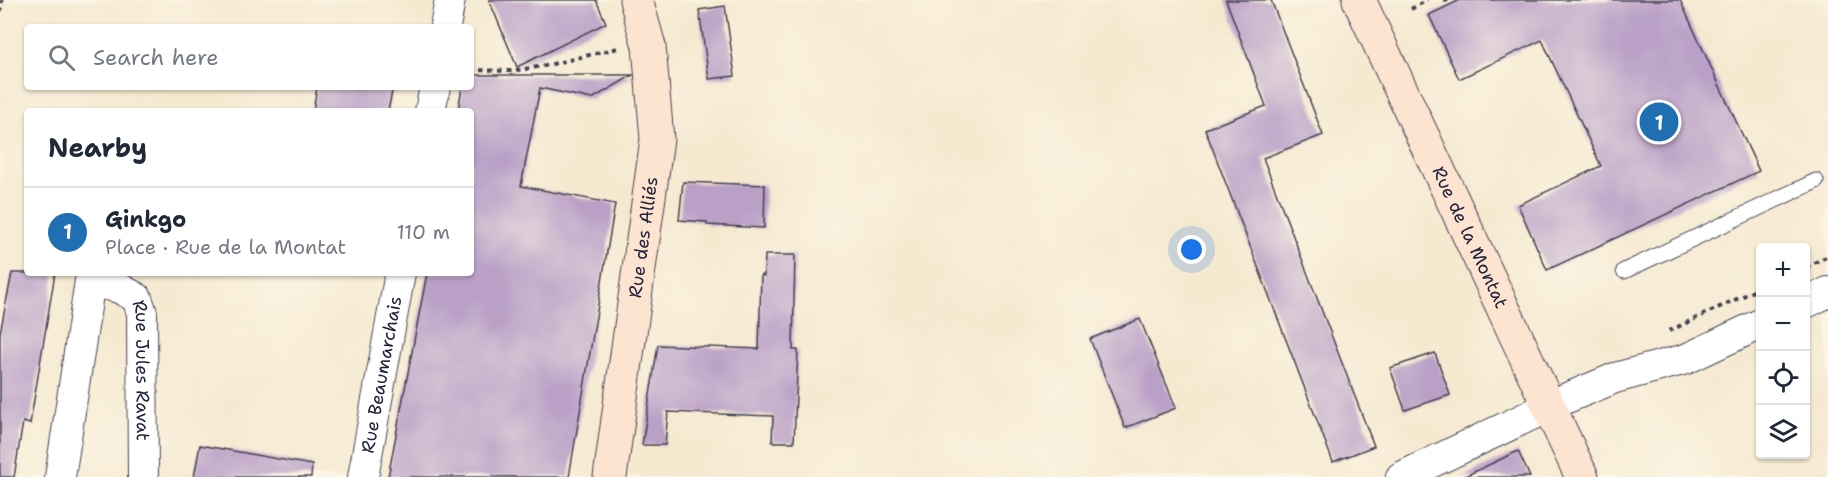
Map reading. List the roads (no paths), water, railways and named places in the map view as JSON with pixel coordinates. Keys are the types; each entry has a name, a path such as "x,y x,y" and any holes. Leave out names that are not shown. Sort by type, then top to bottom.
{"main road":[{"name":"Rue des Alliés","path":"610,477 657,139 649,46 636,0"},
{"name":"Rue de la Montat","path":"1359,0 1582,477"}],"street":[{"path":"446,24 450,0"},
{"path":"431,108 434,90"},
{"name":"Rue Beaumarchais","path":"363,477 399,276"},
{"name":"Rue Jules Ravat","path":"60,477 90,281 119,288 137,298 142,314 143,477"},
{"path":"1810,301 1828,292"},
{"path":"1401,477 1550,406 1615,378 1686,359 1756,326"}],"lane":[{"path":"1624,271 1816,180"}],"place":[{"name":"Ginkgo","path":"1659,122"}]}
